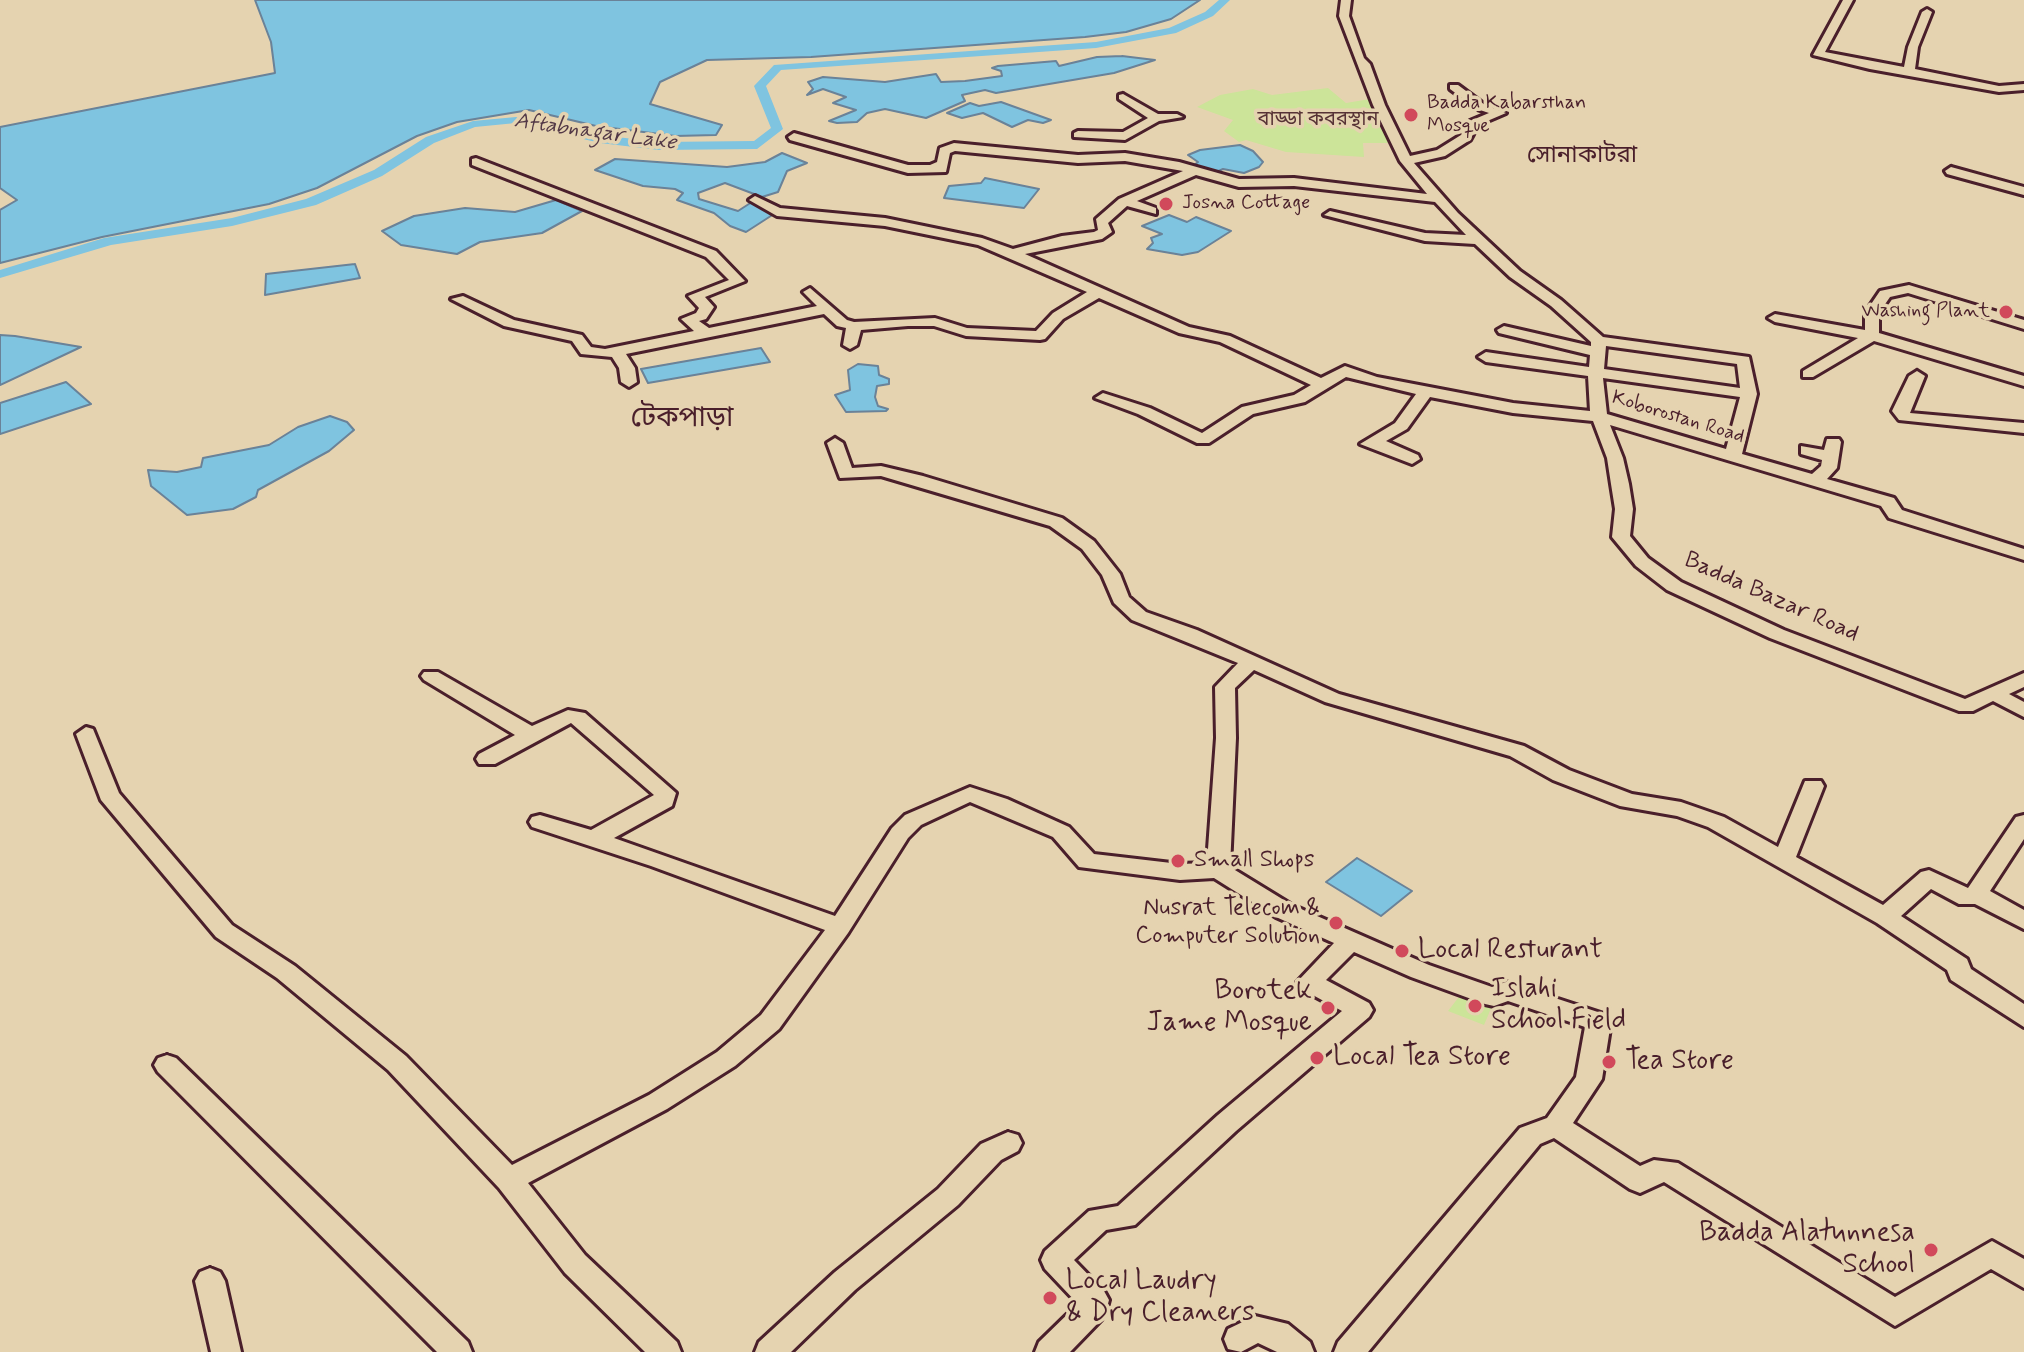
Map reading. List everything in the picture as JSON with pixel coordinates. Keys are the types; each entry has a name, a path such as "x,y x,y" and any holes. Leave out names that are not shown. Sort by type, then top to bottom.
{"street":[{"path":"1346,0 1344,16 1359,59 1365,64 1379,105 1406,161 1438,199 1515,274 1556,303 1597,362"},
{"path":"1848,0 1825,47 1817,53 1870,66 1999,89 2024,87"},
{"path":"1909,71 1913,47 1927,12"},
{"path":"1406,161 1441,153 1466,137 1474,123 1500,113 1481,107 1454,87"},
{"path":"1123,97 1156,118"},
{"path":"1064,158 1060,149 1074,134 1125,136 1156,118 1177,117"},
{"path":"794,137 908,169 942,166 944,151 954,147 1064,158 1125,157 1239,183 1294,182 1438,199"},
{"path":"476,162 711,254 738,281 695,296 707,307 701,316 688,319 703,331"},
{"path":"1012,253 1062,240 1097,236 1105,232 1101,222 1127,201 1194,171"},
{"path":"1951,171 2024,191"},
{"path":"755,200 777,212 885,222 982,242 1138,307 1184,330 1225,339 1322,384"},
{"path":"1127,201 1151,211"},
{"path":"1330,215 1425,237 1480,240"},
{"path":"1872,336 1872,313 1885,294 1909,289 2024,325"},
{"path":"810,292 842,323 854,326 935,322 966,332 1040,336 1058,316 1098,292"},
{"path":"458,299 509,323 577,338 590,353 618,354 703,331 825,309"},
{"path":"1775,318 1872,336 2024,381"},
{"path":"850,345 854,326"},
{"path":"1808,374 1872,336"},
{"path":"1733,456 1748,399 1744,360 1597,362 1496,344 1597,362 1748,399"},
{"path":"618,354 627,368 629,382"},
{"name":"Koborostan Road","path":"1597,362 1599,417 1888,502 1895,514 2024,555"},
{"path":"1103,398 1144,411 1203,440 1248,410 1301,399 1345,371 1374,381 1513,408 1599,417"},
{"path":"1917,376 1900,411 1905,417 2024,428"},
{"path":"1412,459 1371,442 1401,426 1426,391"},
{"name":"Badda Bazar Road","path":"1599,417 1615,458 1620,484 1624,509 1621,537 1642,562 1674,586 1777,634 1966,707 2024,679"},
{"path":"835,443 846,474 881,471 1056,522 1088,545 1111,574 1121,599 1139,616 1190,634 1332,698 1517,751 1561,775 1628,801 1681,809 1716,822 1885,917 1958,965 1960,974 2024,1017"},
{"path":"1807,450 1832,449 1829,468 1816,480"},
{"path":"1218,870 1226,738 1225,687 1250,663"},
{"path":"431,676 531,735"},
{"path":"1994,693 2024,711"},
{"path":"487,759 568,716 578,718 665,793 664,801 593,839"},
{"path":"86,734 109,795 224,931 286,972 397,1063 509,1180 575,1264 666,1352"},
{"path":"1784,859 1813,786"},
{"path":"509,1180 658,1102 726,1059 770,1022 840,927 875,868 913,820 970,794 1061,832 1087,861 1180,872 1218,870 1284,911 1420,971 1494,997 1506,991 1598,1022 1589,1079 1556,1126 1530,1136 1349,1352"},
{"path":"540,822 659,860 840,927"},
{"path":"1885,917 1929,878 1967,898 1976,894 2024,822"},
{"path":"1976,894 2024,921"},
{"path":"1050,1352 1091,1311 1094,1300 1055,1260 1099,1219 1125,1217 1227,1123 1360,1010 1309,982 1350,941"},
{"path":"167,1065 457,1352"},
{"path":"1556,1126 1640,1181 1654,1171 1668,1171 1895,1313 1992,1253 2024,1275"},
{"path":"770,1352 845,1281 948,1197 991,1152 1008,1143"},
{"path":"210,1281 226,1352"},
{"path":"1239,1339 1255,1329 1277,1334 1299,1352"}],"green space":[{"name":"বাড্ডা কবরস্থান","path":"1328,88 1346,103 1376,98 1376,111 1388,143 1363,143 1364,157 1286,152 1246,140 1239,142 1224,131 1233,120 1197,107 1220,95 1253,89 1272,95"},
{"path":"1465,989 1495,999 1484,1025 1448,1011"}],"water":[{"path":"255,0 1200,0 1171,19 1126,32 1085,37 811,57 707,60 660,82 650,104 722,125 716,135 675,136 596,126 529,110 457,122 417,136 317,188 269,204 102,237 0,263 0,210 17,200 0,188 0,127 275,73 271,42"},
{"path":"1097,57 1155,60 1114,73 996,93 985,90 962,95 965,101 926,118 885,109 867,113 857,122 837,123 829,121 856,110 833,103 846,97 823,89 807,95 813,89 808,82 823,77 885,82 936,74 941,82 965,81 1002,76 1001,71 992,68 998,66 1056,61 1059,66"},
{"path":"1001,102 1051,120 1043,123 1028,120 1012,127 983,113 962,118 947,113 970,103 979,106"},
{"path":"1240,145 1253,151 1263,162 1259,167 1244,173 1223,169 1212,174 1193,166 1198,162 1188,155 1200,150"},
{"path":"782,153 807,163 787,171 778,192 762,197 725,183 698,193 699,199 738,211 755,200 777,212 746,232 730,226 714,213 677,200 683,193 675,189 643,186 595,170 615,159 727,167 765,162"},
{"path":"985,178 1039,189 1024,208 944,198 949,186 981,183"},
{"path":"556,200 582,211 542,233 480,242 457,254 401,245 382,231 414,216 465,208 515,212"},
{"path":"1169,215 1187,222 1196,217 1231,231 1198,252 1182,255 1147,249 1153,243 1151,238 1162,234 1142,226"},
{"path":"355,264 360,278 265,295 266,274"},
{"path":"0,335 15,336 81,347 0,385"},
{"path":"761,348 770,362 648,383 641,369"},
{"path":"858,364 878,366 879,375 889,379 889,384 877,386 875,397 878,406 888,409 886,411 846,412 835,395 850,390 848,370"},
{"path":"66,382 91,404 0,434 0,403"},
{"path":"330,416 347,422 354,430 329,451 258,490 256,497 233,509 187,515 151,486 148,470 177,472 201,467 203,458 269,445 298,427"},
{"path":"1357,858 1412,891 1381,916 1326,882"}],"waterway":[{"name":"Aftabnagar Lake","path":"0,274 109,241 232,222 311,202 378,173 430,140 473,124 516,120 600,139 659,146 757,145 777,129 760,86 778,67 1096,45 1172,31 1209,14 1225,0"}],"place":[{"name":"Badda Kabarsthan Mosque","path":"1411,115"},
{"name":"Josna Cottage","path":"1166,204"},
{"name":"Washing Plant","path":"2006,312"},
{"name":"Small Shops","path":"1178,861"},
{"name":"Nusrat Telecom & Computer Solution","path":"1336,923"},
{"name":"Local Resturant","path":"1402,951"},
{"name":"Islahi School Field","path":"1475,1006"},
{"name":"Borotek Jame Mosque","path":"1328,1008"},
{"name":"Local Tea Store","path":"1317,1058"},
{"name":"Tea Store","path":"1609,1062"},
{"name":"Badda Alatunnesa School","path":"1931,1250"},
{"name":"Local Laudry & Dry Cleaners","path":"1050,1298"}],"district":[{"name":"সোনাকাটরা","path":"1582,157"},
{"name":"টেকপাড়া","path":"682,420"}]}
